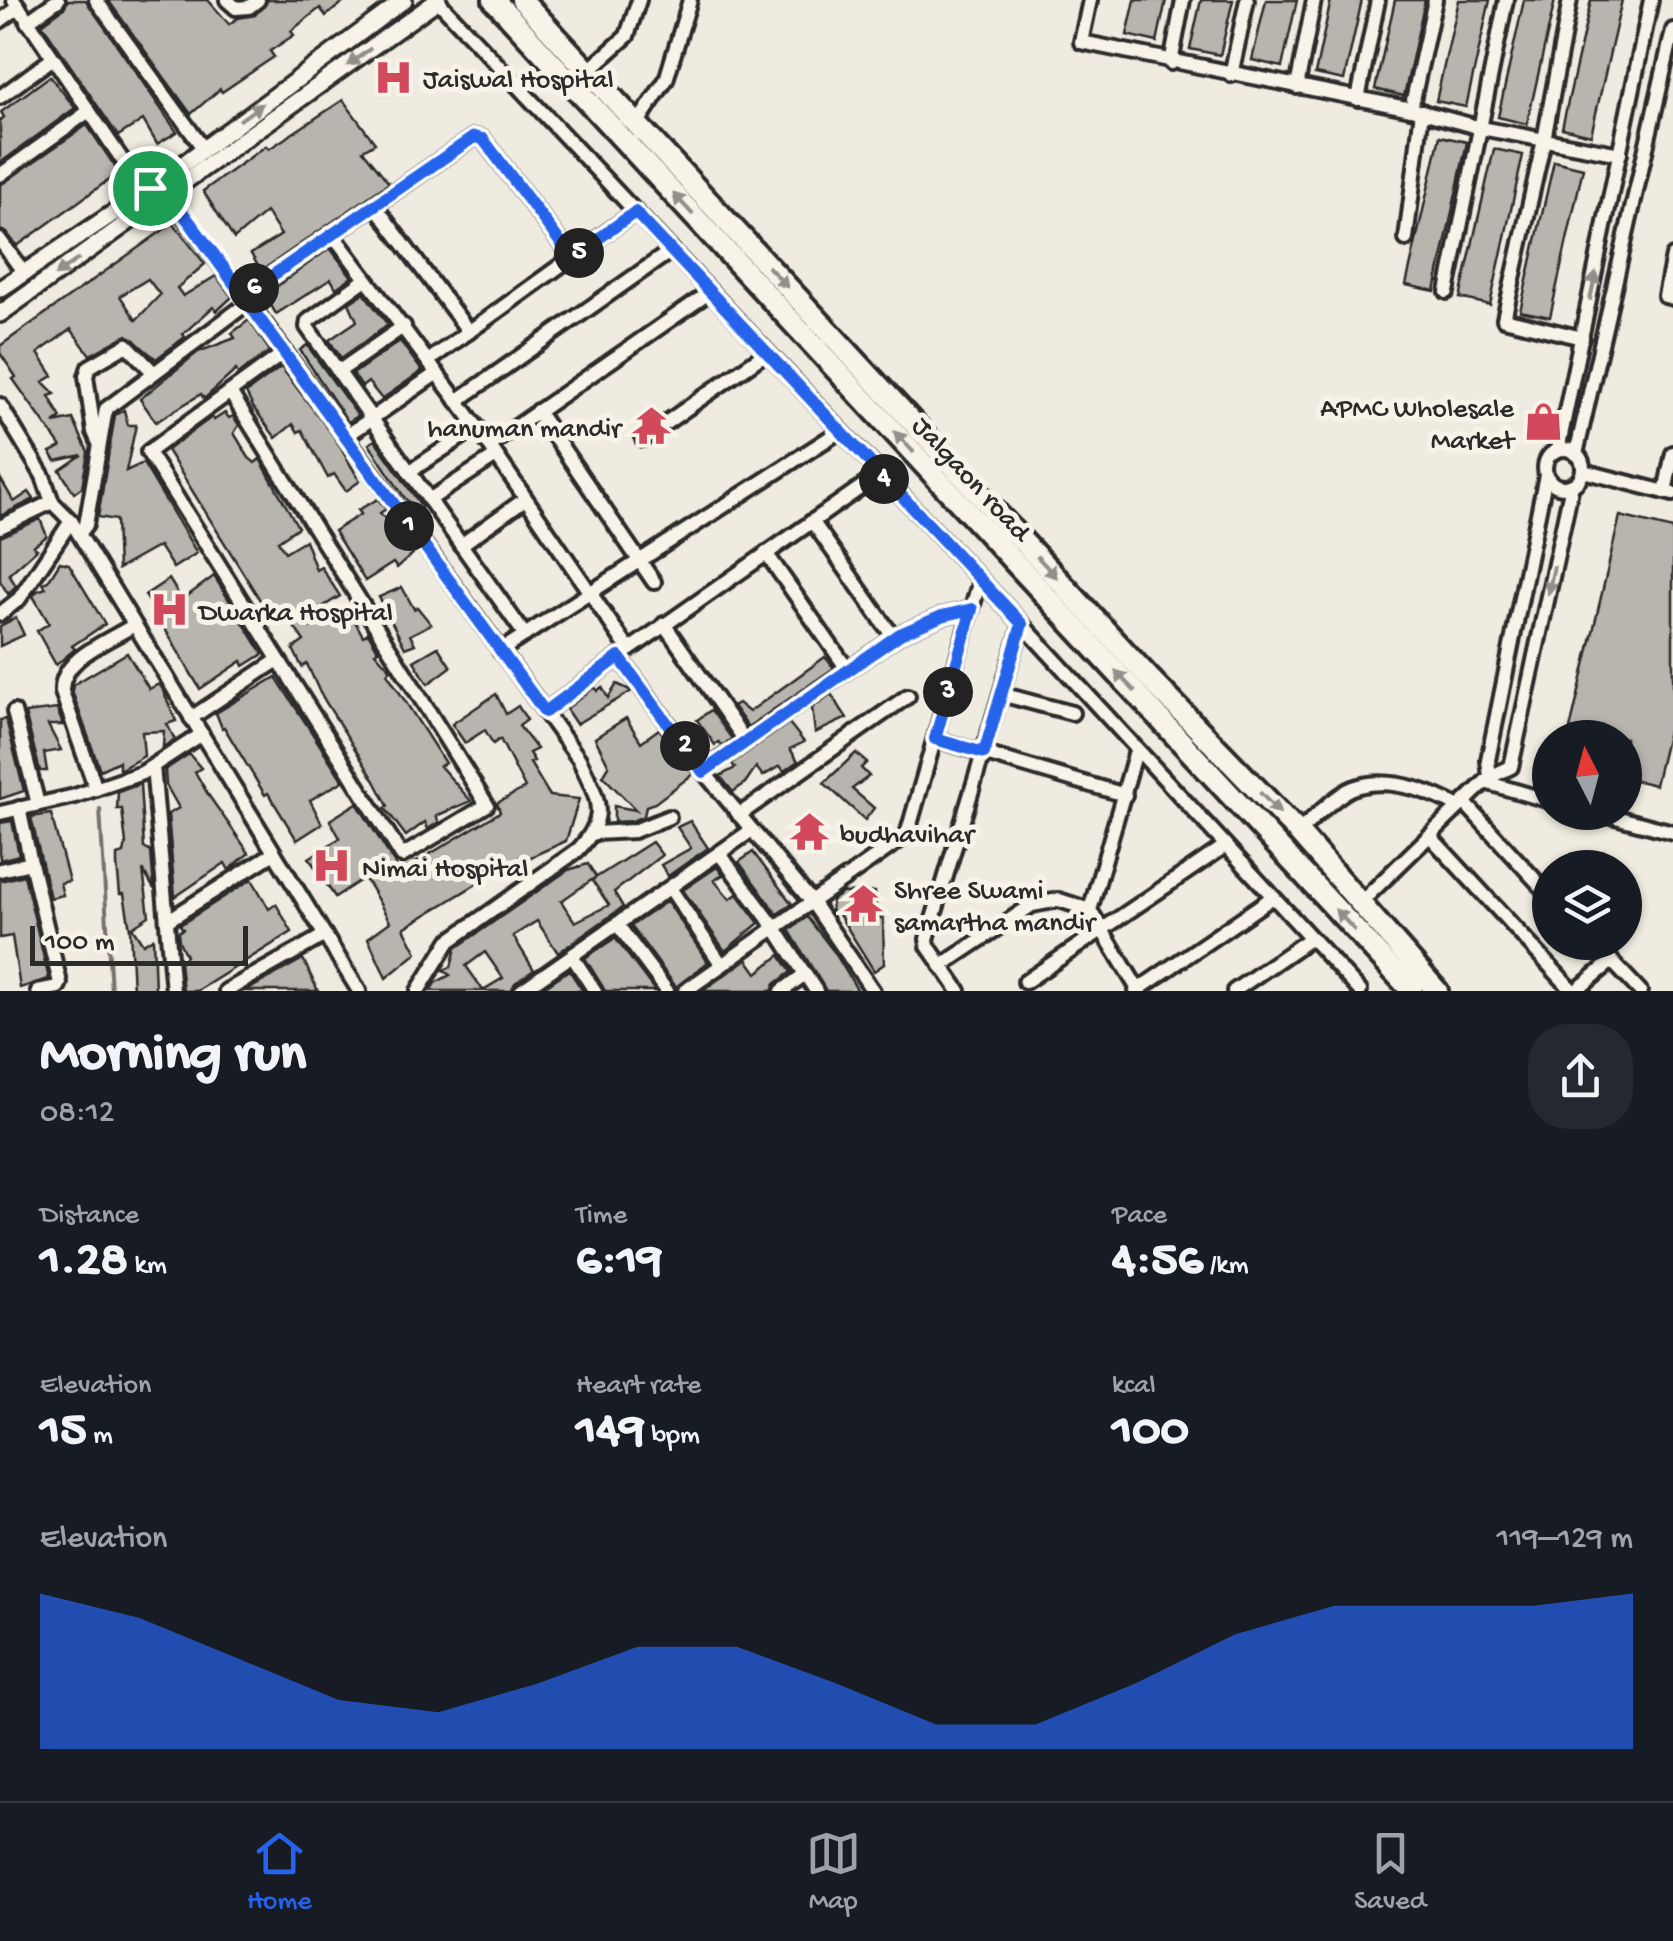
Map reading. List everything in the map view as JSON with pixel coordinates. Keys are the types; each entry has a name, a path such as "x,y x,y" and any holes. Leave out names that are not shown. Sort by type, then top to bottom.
{"highway":[{"name":"Jalgaon road","path":"494,0 1412,991"},
{"name":"Jalgaon road","path":"522,0 1150,679 1298,832 1438,991"}],"street":[{"path":"27,22 58,0"},
{"path":"96,0 202,148"},
{"path":"226,0 236,8 249,7 258,0"},
{"path":"0,290 156,194 202,148 404,0"},
{"path":"0,314 156,194 437,0 1022,624 1358,990"},
{"path":"588,71 627,36 639,0"},
{"path":"637,124 670,71 690,0"},
{"path":"1090,0 1081,42 1620,154"},
{"path":"1171,63 1183,0"},
{"path":"1231,74 1247,0"},
{"path":"1296,87 1314,0"},
{"path":"1358,99 1378,0"},
{"path":"1406,238 1416,110 1435,0"},
{"path":"1448,292 1506,0"},
{"path":"1570,0 1504,319 1582,338"},
{"path":"1488,780 1488,760 1548,457 1558,450 1651,0"},
{"path":"0,21 17,4 89,111 247,298 579,760 598,799 599,817 594,833 578,850 449,941 418,991"},
{"path":"1583,470 1576,454 1673,30"},
{"path":"0,97 52,59"},
{"path":"0,174 89,111"},
{"path":"79,534 86,525 106,409 247,298 474,137 479,137 572,258"},
{"path":"376,207 469,332"},
{"path":"345,437 433,367 469,332 635,212"},
{"path":"334,236 493,451 703,772 812,902 873,991"},
{"path":"0,240 24,274"},
{"path":"457,401 672,250"},
{"path":"1673,256 1664,296 1673,298"},
{"path":"366,279 306,324 526,635"},
{"path":"429,500 537,411 710,292"},
{"path":"338,372 404,326"},
{"path":"100,443 94,432 88,367 127,345 154,373"},
{"path":"230,392 487,805 402,856 148,452 230,392 285,352"},
{"path":"644,439 766,353"},
{"path":"0,405 43,476 52,502 71,521 360,991"},
{"path":"537,411 654,582"},
{"path":"409,472 477,428"},
{"path":"500,651 840,431"},
{"path":"1558,450 1576,454"},
{"path":"1583,470 1669,493 1673,453"},
{"path":"1359,904 1488,780 1511,767 1572,485 1583,470"},
{"path":"545,712 880,474"},
{"path":"1546,475 1560,486 1572,485"},
{"path":"461,544 525,499"},
{"path":"0,528 52,502"},
{"path":"0,614 19,599 71,521"},
{"path":"812,522 894,638"},
{"path":"766,553 848,670"},
{"path":"685,991 908,836 980,580"},
{"path":"703,772 894,638 942,616 972,609"},
{"path":"664,624 746,742"},
{"path":"958,991 927,939 1022,624"},
{"path":"96,789 62,692 62,676 72,664 134,625"},
{"path":"192,718 278,660"},
{"path":"1000,694 1072,713"},
{"path":"739,815 908,696"},
{"path":"14,712 38,804"},
{"path":"0,812 96,789 152,766 202,734"},
{"path":"935,739 1126,795"},
{"path":"1090,910 1136,751"},
{"path":"152,766 173,991"},
{"path":"1488,780 1532,794"},
{"path":"1298,832 1352,788 1413,788 1462,805 1532,877"},
{"path":"19,808 60,983 58,987 38,991"},
{"path":"594,833 634,832 668,817"},
{"path":"1642,824 1673,832"},
{"path":"521,991 752,830"},
{"path":"1430,836 1575,991 1612,961 1640,991"},
{"path":"1026,982 1225,846"},
{"path":"167,921 274,852"},
{"path":"719,853 816,991"},
{"path":"0,870 31,863"},
{"path":"670,888 722,965"},
{"path":"942,966 1032,904 1059,900 1090,910 1138,991 1273,897"},
{"path":"618,924 667,991"},
{"path":"226,991 325,935"},
{"path":"1234,991 1310,938"},
{"path":"572,956 594,991"},
{"path":"782,991 805,974"}],"building":[{"path":"68,0 86,0 177,132 157,144 143,120 118,136 42,24 64,8"},
{"path":"108,0 208,0 229,24 255,15 268,0 346,0 326,16 320,8 291,31 294,35 270,51 274,57 222,92 220,89 191,114"},
{"path":"1135,0 1166,0 1157,42 1127,35"},
{"path":"1201,0 1233,0 1220,55 1190,49"},
{"path":"1266,0 1297,0 1282,67 1252,60"},
{"path":"1331,0 1362,0 1344,80 1315,74"},
{"path":"1395,0 1425,0 1404,96 1375,89"},
{"path":"1459,0 1490,0 1466,107 1436,101"},
{"path":"1524,0 1555,0 1527,124 1498,117"},
{"path":"1591,0 1622,0 1591,135 1562,128"},
{"path":"50,76 75,108 0,163 0,121 4,117 1,112"},
{"path":"343,100 375,143 363,150 389,183 258,273 251,254 281,235 266,212 234,239 203,191 266,146 269,149"},
{"path":"87,125 122,177 112,182 110,179 17,246 0,230 0,185"},
{"path":"1440,136 1467,142 1435,291 1406,285"},
{"path":"1494,149 1523,155 1490,305 1460,298"},
{"path":"1554,161 1583,168 1550,317 1520,311"},
{"path":"173,223 205,264 177,288 183,296 216,276 232,297 217,311 213,307 183,334 185,337 156,359 127,335 90,355 71,329 38,353 53,376 43,382 55,394 49,396 61,418 54,423 73,419 88,452 82,487 74,493 60,470 82,455 56,461 50,452 61,447 13,379 16,377 0,353 0,346","holes":["148,279 160,295 136,320 120,296"]},
{"path":"330,248 352,277 336,288 331,279 276,314 265,295"},
{"path":"364,293 388,325 341,358 329,340 357,321 349,303"},
{"path":"249,320 270,351 238,374 236,370 204,399 201,394 156,422 140,399 198,352 235,338 232,333"},
{"path":"400,341 422,371 382,399 368,382 362,387 353,374"},
{"path":"307,345 358,416 348,422 300,350"},
{"path":"281,367 335,438 360,481 346,491 334,474 328,478 302,430 298,432 293,424 276,438 253,407 246,393"},
{"path":"124,410 128,425 136,425 126,471 143,463 197,553 173,568 159,546 118,569 116,520 98,517 115,415"},
{"path":"225,413 239,425 234,433 249,458 255,463 260,459 298,527 278,541 285,552 305,540 316,570 321,567 340,596 306,617 311,627 349,610 363,636 368,633 378,650 375,652 391,670 387,673 445,763 440,766 471,801 436,816 439,822 428,829 425,822 406,836 385,808 388,806 375,781 320,693 307,664 302,667 293,649 304,641 285,614 273,621 167,450 212,417 214,420"},
{"path":"375,440 422,507 417,511 369,444"},
{"path":"0,478 14,502 29,492 34,499 0,516"},
{"path":"378,499 386,509 380,513 415,552 397,568 393,563 365,581 334,531"},
{"path":"1620,516 1673,529 1673,710 1655,785 1642,782 1642,720 1572,720"},
{"path":"40,519 47,536 9,574 16,586 8,594 0,581 0,537"},
{"path":"60,562 69,564 105,624 72,646 75,649 56,665 37,631 49,623 33,596 46,588 43,583"},
{"path":"214,576 263,654 244,666 242,661 200,689 145,595 169,579 182,600"},
{"path":"402,587 414,609 417,607 431,624 410,635 415,644 405,648 379,597"},
{"path":"16,618 24,635 0,646 0,626"},
{"path":"438,647 451,667 428,684 414,661"},
{"path":"127,653 149,689 159,684 162,688 176,721 167,724 175,740 163,747 164,731 142,732 144,756 119,770 119,761 100,770 73,685"},
{"path":"825,657 834,668 748,727 733,706 738,703 749,712"},
{"path":"276,677 343,781 310,800 322,824 297,840 222,728 216,713"},
{"path":"617,684 632,691 576,724 566,709 595,687 597,691 602,687 608,698"},
{"path":"496,694 506,714 518,706 527,720 519,726 537,749 529,753 534,761 530,763 550,796 579,799 566,841 522,861 521,857 404,928 417,953 386,978 368,938 390,922 371,888 364,878 335,897 309,858 340,838 330,820 357,803 400,872 500,812 497,803 525,788 500,739 493,744 485,730 465,743 452,724"},
{"path":"831,694 847,718 815,733 812,708"},
{"path":"57,709 63,725 48,725 61,750 44,753 47,771 40,771 25,713"},
{"path":"711,710 732,739 722,746 719,742 715,745 697,720"},
{"path":"626,718 641,742 659,729 693,774 646,806 644,816 614,822 614,806 636,810 603,776 609,766 595,738"},
{"path":"6,719 24,791 0,799 0,720"},
{"path":"789,723 804,742 790,749 798,761 784,771 780,766 763,776 756,767 733,792 720,776"},
{"path":"856,753 867,762 861,768 869,776 852,789 874,808 865,820 824,783"},
{"path":"189,754 201,768 195,772 209,796 249,853 229,870 225,863 175,897 168,814 179,808 166,785 165,770"},
{"path":"140,784 144,848 151,852 154,889 143,870 149,916 132,927 143,944 153,938 155,991 133,991 130,929 117,865 117,855 124,853 126,844 122,809 117,809 118,792"},
{"path":"51,814 69,881 60,883 63,895 50,898 31,817"},
{"path":"12,821 19,855 0,860 0,823"},
{"path":"690,821 708,848 668,876 661,865 691,848 677,827"},
{"path":"652,842 662,855 614,892 623,907 558,953 537,921 513,936 534,970 515,983 511,991 430,991 435,983 450,975 443,970 451,967 456,948 568,870 588,864 596,877 561,901 575,922 609,905 592,880","holes":["485,952 503,978 483,990 466,966"]},
{"path":"753,852 792,904 777,914 739,862"},
{"path":"717,867 723,875 714,880 730,899 737,894 759,923 725,951 683,890"},
{"path":"24,875 49,979 20,988 12,936 0,938 0,881"},
{"path":"252,879 269,909 276,904 292,932 197,991 183,991 180,962 186,956 179,941 178,932 183,929 180,925"},
{"path":"875,892 877,918 883,918 884,964 874,971 838,913 831,912 832,900 842,893"},
{"path":"667,901 708,962 676,987 631,926"},
{"path":"807,917 858,991 826,991 789,930"},
{"path":"615,938 655,991 605,991 585,958"},
{"path":"780,955 791,972 772,991 702,991 747,959 757,973"},
{"path":"303,959 318,991 246,991"},
{"path":"569,970 583,991 538,991"}],"waterway":[{"path":"100,809 111,991"}],"place":[{"name":"Jaiswal Hospital","path":"393,77"},
{"name":"APMC Wholesale Market","path":"1544,422"},
{"name":"hanuman mandir","path":"651,426"},
{"name":"Dwarka Hospital","path":"169,610"},
{"name":"budhavihar","path":"810,832"},
{"name":"Nimai Hospital","path":"332,866"},
{"name":"Shree Swami samartha mandir","path":"864,904"}],"route":[{"path":"150,188 144,192 153,206 169,194 244,295 474,137 483,139 572,258 635,212 1022,624 984,753 935,739 972,609 942,616 900,634 703,772 619,657 545,712 169,194 157,183 150,188"}]}
